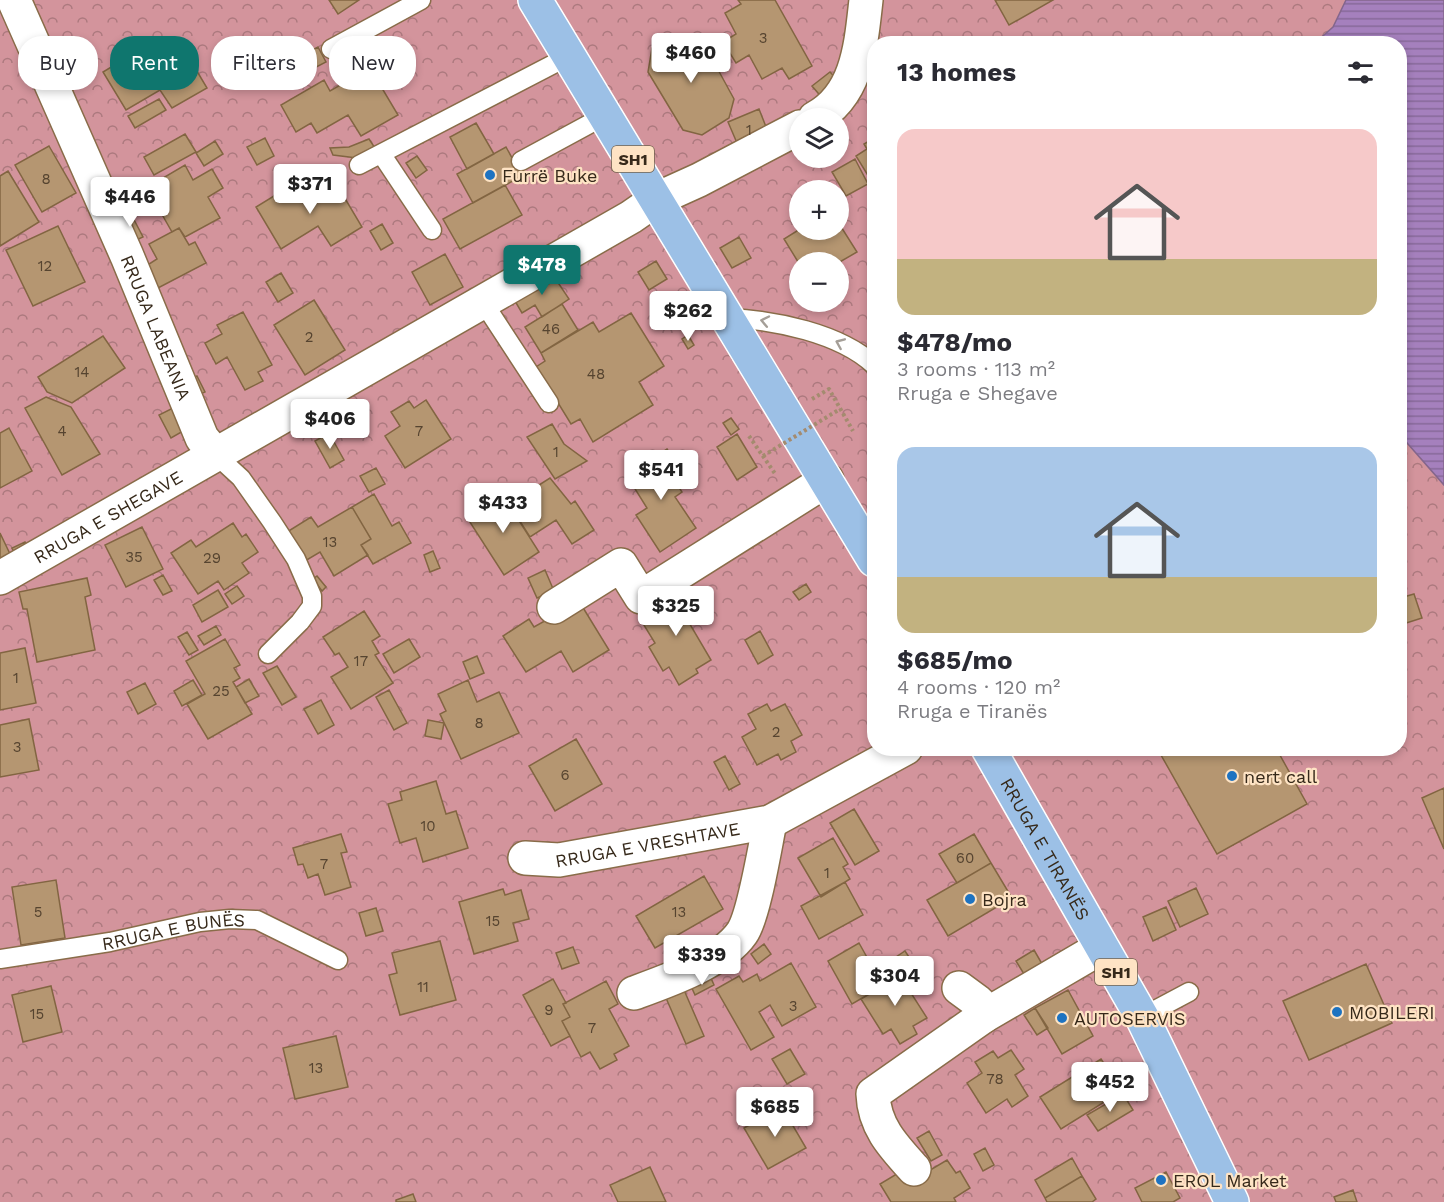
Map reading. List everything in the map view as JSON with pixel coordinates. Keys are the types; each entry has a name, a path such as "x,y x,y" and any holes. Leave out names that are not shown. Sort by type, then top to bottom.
{"main road":[{"name":"SH1","path":"535,0 867,548"},
{"name":"RRUGA E TIRANËS","path":"993,756 1142,1017 1232,1202"}],"street":[{"name":"RRUGA LABEANIA","path":"14,0 127,256 202,438 216,455"},
{"path":"828,108 839,99 852,80 866,0"},
{"name":"RRUGA E SHEGAVE","path":"0,578 631,217 657,199 699,180 789,133"},
{"path":"554,607 621,565 641,597 826,480"},
{"name":"RRUGA E VRESHTAVE","path":"525,858 560,860 770,822 891,756"},
{"name":"RRUGA E VRESHTAVE","path":"634,993 662,983 725,952 743,932 770,822"},
{"path":"914,1169 894,1147 877,1121 873,1094 984,1016 1102,947"},
{"path":"959,988 978,1002 984,1016"}],"lane":[{"path":"355,36 421,0"},
{"path":"359,165 569,56"},
{"path":"521,161 606,116"},
{"path":"382,155 432,230"},
{"path":"483,302 549,403"},
{"path":"729,318 764,320 825,337 856,350 867,359"},
{"path":"216,455 241,478 278,531 296,559 312,596 312,606 300,622 268,654"},
{"name":"RRUGA E BUNËS","path":"0,959 230,919 257,920 338,960"},
{"path":"1142,1017 1189,992"}],"path":[{"path":"829,389 853,430"},
{"path":"763,456 840,409"},
{"path":"749,436 781,482"}],"green space":[{"path":"0,0 1444,0 1444,1202 0,1202"}],"shaded area":[{"path":"1346,0 1444,0 1444,485 1407,443 1407,36 1323,36 1333,27"}],"building":[{"path":"329,0 359,0 338,14"},
{"path":"738,0 775,0 812,66 789,79 782,68 762,79 749,55 736,63 723,42 736,34 725,13 741,4"},
{"path":"995,0 1053,0 1009,25"},
{"path":"683,34 704,44 734,99 729,118 702,135 683,130 648,72 652,48"},
{"path":"317,48 326,62 317,67"},
{"path":"110,68 110,84 103,72"},
{"path":"830,72 842,85 824,100 812,86"},
{"path":"199,75 207,88 172,108 160,90 199,90"},
{"path":"324,80 330,91 383,90 398,115 361,136 348,115 317,133 311,123 296,132 281,105 307,90 317,90 317,84"},
{"path":"114,90 160,90 126,110"},
{"path":"159,99 166,110 135,128 128,116"},
{"path":"759,109 770,137 740,150 728,122"},
{"path":"476,123 494,154 467,169 450,137"},
{"path":"185,134 196,152 154,175 144,157"},
{"path":"265,138 274,156 257,165 247,147"},
{"path":"369,139 377,151 357,158 333,155 330,148 349,147"},
{"path":"215,141 223,154 204,166 196,153"},
{"path":"49,146 76,193 42,212 15,165"},
{"name":"Furrë Buke","path":"506,147 522,176 473,203 457,174"},
{"path":"867,149 867,174 856,156"},
{"path":"417,156 427,170 416,178 406,163"},
{"path":"855,159 867,185 849,194 849,180 837,180 832,172 839,168 849,168 849,162"},
{"path":"185,165 193,180 212,169 223,188 208,197 220,218 185,237 179,228 172,232 151,195 167,185 163,178"},
{"path":"8,171 39,222 0,246 0,176"},
{"path":"334,180 362,227 331,246 318,226 281,249 256,207 282,191 286,199 303,189 307,196"},
{"path":"505,185 522,215 460,249 443,219"},
{"path":"131,214 143,237 130,243 118,220"},
{"path":"382,224 393,243 381,250 370,231"},
{"path":"58,226 85,282 33,306 6,250"},
{"path":"179,228 189,245 195,242 206,263 158,288 146,266 157,259 149,244"},
{"path":"789,236 789,240 849,239 857,252 849,257 849,252 792,252 784,239"},
{"path":"739,237 751,258 732,268 720,248"},
{"path":"445,254 463,287 430,305 412,272"},
{"path":"656,261 667,279 649,290 638,272"},
{"path":"551,272 569,299 542,317 535,305 522,313 512,296"},
{"path":"281,273 293,293 278,302 266,282"},
{"path":"314,300 345,350 305,375 274,325"},
{"path":"562,304 578,330 541,353 525,327"},
{"path":"243,312 272,365 258,372 263,381 245,390 227,357 216,364 205,343 222,334 217,325"},
{"path":"631,313 664,366 639,382 653,405 593,442 580,419 571,424 536,367 545,361 541,353 593,322 599,332"},
{"path":"688,335 694,345 688,349 682,339"},
{"path":"103,336 125,368 72,403 47,392 38,377"},
{"path":"197,376 205,392 194,397 187,380"},
{"path":"46,397 71,407 100,454 62,475 25,408"},
{"path":"426,400 451,439 405,468 385,436 400,426 391,412 409,401 414,408"},
{"path":"173,408 185,430 171,438 159,415"},
{"path":"731,418 739,429 731,435 723,423"},
{"path":"552,424 564,444 587,461 555,479 527,437"},
{"path":"9,428 32,471 0,488 0,433"},
{"path":"329,433 344,460 330,468 315,441"},
{"path":"737,434 757,467 737,480 717,447"},
{"path":"667,449 684,475 675,481 682,492 675,497 696,528 660,552 636,515 647,508 627,476"},
{"path":"376,468 385,484 369,492 360,476"},
{"path":"550,478 571,504 575,501 594,530 572,544 556,520 530,537 509,504"},
{"path":"374,494 392,526 399,522 411,543 373,564 361,545 371,539 352,507"},
{"path":"502,494 539,552 504,575 466,516"},
{"path":"352,507 371,539 361,545 368,555 334,576 320,552 305,561 287,532 311,517 318,527"},
{"path":"233,523 242,537 246,534 258,552 242,563 249,573 224,590 218,581 198,594 171,553 191,540 196,547"},
{"path":"142,527 163,569 126,587 105,545"},
{"path":"0,533 11,556 0,560"},
{"path":"25,542 29,551 16,557 12,548"},
{"path":"433,551 440,568 430,572 424,555"},
{"path":"545,570 554,591 537,598 528,578"},
{"path":"163,575 172,591 163,595 154,580"},
{"path":"317,576 326,587 322,591 313,579"},
{"path":"87,578 91,595 85,597 95,650 37,662 27,609 23,609 19,592"},
{"path":"806,584 811,592 799,600 793,592"},
{"path":"237,586 244,596 232,604 225,594"},
{"path":"218,590 228,607 202,622 193,605"},
{"path":"688,591 701,613 688,621 711,660 696,669 698,673 679,685 669,667 663,671 649,647 655,643 639,617"},
{"path":"1414,594 1422,618 1407,623 1407,596"},
{"path":"582,606 609,650 573,672 561,651 526,672 503,636 529,619 534,627 550,618 554,624"},
{"path":"364,611 380,636 372,641 379,653 375,655 393,683 351,709 331,677 348,667 339,653 335,655 323,637"},
{"path":"216,626 221,635 204,645 198,636"},
{"path":"760,631 773,655 758,664 745,640"},
{"path":"187,632 198,650 189,655 178,637"},
{"path":"225,639 240,665 234,668 240,678 233,682 252,714 208,739 187,704 205,694 186,661"},
{"path":"409,639 420,657 394,673 383,654"},
{"path":"25,648 36,703 0,710 0,653"},
{"path":"477,656 484,673 470,679 463,662"},
{"path":"277,666 296,697 282,705 263,673"},
{"path":"249,679 259,696 245,703 236,687"},
{"path":"193,680 202,695 182,706 174,691"},
{"path":"468,680 477,702 499,692 519,733 461,759 440,714 446,711 438,694"},
{"path":"145,683 156,704 138,714 127,692"},
{"path":"389,690 407,723 394,730 376,697"},
{"path":"321,700 334,725 318,734 304,709"},
{"path":"767,704 771,711 785,704 802,735 791,741 796,752 781,760 778,754 757,765 742,737 756,729 748,714"},
{"path":"29,719 39,770 0,777 0,725"},
{"path":"428,720 444,723 441,739 425,736"},
{"path":"576,739 602,784 555,811 529,766"},
{"path":"725,756 740,784 729,790 714,762"},
{"name":"nert call","path":"1162,756 1280,756 1307,804 1217,854"},
{"path":"436,781 446,814 456,811 468,848 423,862 416,838 400,843 388,804 402,800 400,792"},
{"path":"1444,788 1444,849 1422,798"},
{"path":"854,809 879,851 855,865 830,823"},
{"path":"341,834 347,852 341,853 351,887 325,895 318,874 308,878 303,864 298,865 293,848"},
{"path":"974,834 991,863 957,883 939,854"},
{"path":"833,838 848,864 843,867 850,879 821,897 798,858"},
{"name":"Bojra","path":"991,863 1012,898 948,936 927,900"},
{"path":"704,876 723,909 655,948 636,916"},
{"path":"56,880 65,938 21,945 12,887"},
{"path":"845,882 863,915 819,939 801,906"},
{"path":"1196,888 1208,914 1180,927 1168,901"},
{"path":"503,889 505,895 521,890 529,919 513,923 518,941 474,954 459,902"},
{"path":"1166,907 1176,930 1153,941 1143,917"},
{"path":"376,908 383,931 366,936 359,913"},
{"path":"440,941 456,1000 400,1015 389,975 397,973 392,953"},
{"path":"859,943 883,986 852,1004 828,961"},
{"path":"764,944 771,954 758,964 751,954"},
{"path":"573,947 579,963 562,969 556,953"},
{"path":"1034,950 1045,969 1027,979 1016,961"},
{"path":"905,951 924,980 910,990 890,961"},
{"path":"791,963 816,1007 782,1026 770,1005 759,1012 774,1037 751,1050 716,989 739,976 743,982 757,974 760,981"},
{"name":"MOBILERI","path":"1366,964 1392,1023 1309,1060 1283,1001"},
{"path":"895,968 927,1018 913,1026 917,1034 900,1044 891,1029 883,1034 861,999 883,986 879,978"},
{"path":"710,976 714,985 695,995 691,986"},
{"path":"553,979 566,1003 563,1004 570,1017 562,1021 570,1036 551,1046 523,995"},
{"path":"606,981 618,1004 609,1009 629,1046 614,1054 617,1060 600,1069 590,1052 581,1057 562,1021 570,1017 563,1004"},
{"path":"51,986 62,1032 23,1042 12,995"},
{"path":"684,990 704,1036 686,1044 666,998"},
{"name":"AUTOSERVIS","path":"1068,990 1093,1036 1062,1054 1035,1008"},
{"path":"1035,1008 1048,1028 1037,1035 1024,1015"},
{"path":"336,1036 348,1087 295,1099 283,1048"},
{"path":"790,1049 805,1074 787,1084 772,1059"},
{"path":"1011,1050 1024,1069 1015,1075 1028,1096 1012,1107 1007,1099 986,1113 967,1083 982,1073 975,1062 993,1051 998,1058"},
{"path":"1101,1059 1122,1091 1061,1129 1040,1097"},
{"path":"1123,1094 1133,1110 1098,1131 1087,1115"},
{"path":"782,1107 806,1148 768,1169 744,1128"},
{"path":"929,1131 942,1155 931,1161 917,1138"},
{"path":"985,1148 994,1165 983,1171 974,1154"},
{"path":"1072,1158 1082,1176 1045,1198 1035,1180"},
{"path":"947,1160 956,1173 960,1171 970,1188 954,1198 956,1202 891,1202 880,1184 900,1172 907,1184"},
{"path":"650,1167 666,1202 618,1202 610,1185"},
{"name":"EROL Market","path":"1166,1172 1180,1198 1173,1202 1142,1202 1135,1188"},
{"path":"1082,1176 1096,1199 1092,1202 1047,1202 1045,1198"},
{"path":"1353,1190 1357,1202 1336,1202 1334,1197"},
{"path":"413,1194 416,1202 396,1202 396,1200"}],"place":[{"name":"Furrë Buke","path":"490,175"},
{"name":"nert call","path":"1232,776"},
{"name":"Bojra","path":"970,899"},
{"name":"MOBILERI","path":"1337,1012"},
{"name":"AUTOSERVIS","path":"1062,1018"},
{"name":"EROL Market","path":"1161,1180"}]}
